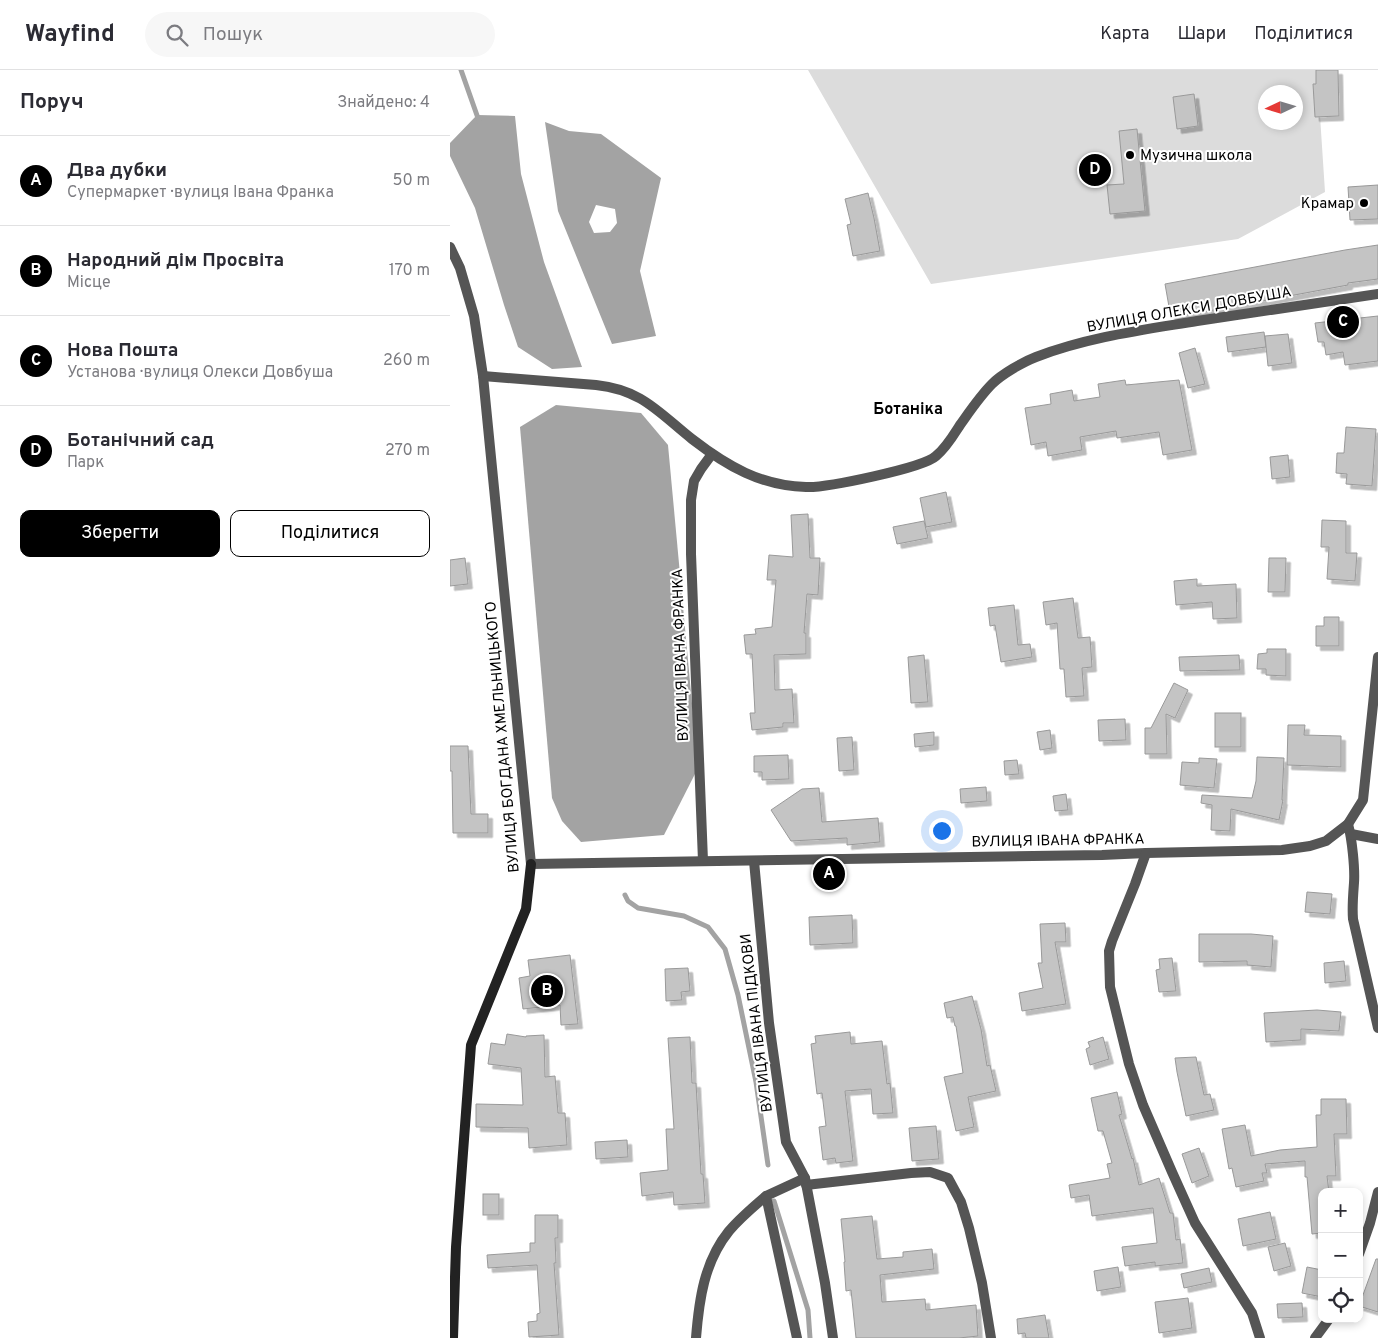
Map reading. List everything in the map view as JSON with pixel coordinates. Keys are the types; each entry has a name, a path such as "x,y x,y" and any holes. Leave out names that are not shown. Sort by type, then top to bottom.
{"street":[{"name":"ВУЛИЦЯ БОГДАНА ХМЕЛЬНИЦЬКОГО","path":"450,247 460,268 474,316 484,376 531,864 526,909 471,1045 456,1247 453,1338"},
{"name":"ВУЛИЦЯ ОЛЕКСИ ДОВБУША","path":"484,376 603,386 626,392 644,400 712,454 737,469 759,479 782,485 808,488 883,474 920,465 936,457 993,382 1035,357 1113,334 1378,294"},
{"name":"ВУЛИЦЯ ІВАНА ФРАНКА","path":"703,861 691,500 694,481 712,454"},
{"path":"1378,657 1363,800 1350,829 1354,881 1353,920 1378,1028"},
{"name":"ВУЛИЦЯ ІВАНА ФРАНКА","path":"531,864 1102,856 1146,853 1282,850 1310,846 1326,841 1350,829"},
{"path":"1350,829 1378,839"},
{"path":"1146,853 1109,951 1110,987 1143,1105 1196,1223 1252,1312 1260,1338"},
{"name":"ВУЛИЦЯ ІВАНА ПІДКОВИ","path":"754,861 769,1023 786,1142 805,1181 833,1338"},
{"path":"696,1338 702,1287 717,1251 728,1232 766,1196 805,1181 930,1172 948,1178 961,1202 982,1283 991,1338"},
{"path":"1363,1243 1378,1192"},
{"path":"766,1196 797,1338"},
{"path":"1315,1338 1326,1323"}],"shaded area":[{"path":"808,70 1317,70 1325,192 1238,239 931,284"},
{"path":"477,115 515,116 521,174 544,262 582,367 552,369 518,347 475,208 450,156 450,143"},
{"path":"545,122 569,131 601,134 661,178 640,271 656,336 612,344 558,211","holes":["596,205 615,209 617,223 610,232 594,233 589,222"]},
{"path":"556,405 641,413 668,445 698,768 664,835 581,842 562,821 552,798 520,427"}],"building":[{"path":"1316,70 1338,70 1339,116 1315,117 1313,84 1316,84"},
{"path":"1194,94 1198,126 1177,129 1173,97"},
{"name":"Музична школа","path":"1137,129 1145,211 1110,214 1107,185 1124,184 1119,131"},
{"name":"Крамар","path":"1378,185 1378,219 1350,220 1348,187"},
{"path":"868,193 880,251 853,256 847,225 851,224 845,199"},
{"path":"1378,245 1378,279 1348,283 1348,285 1171,318 1165,284"},
{"path":"1378,316 1378,361 1345,365 1343,352 1326,355 1324,342 1318,342 1315,323"},
{"path":"1264,332 1266,347 1228,352 1226,337"},
{"path":"1288,334 1292,363 1268,366 1265,336"},
{"path":"1195,348 1205,384 1188,388 1179,353"},
{"path":"1125,380 1126,385 1179,380 1192,450 1163,455 1159,432 1117,438 1116,431 1080,437 1082,450 1048,456 1046,442 1031,445 1025,408 1051,404 1050,394 1072,390 1074,401 1100,397 1098,384"},
{"path":"1346,427 1376,429 1372,486 1346,484 1347,474 1336,473 1337,453 1344,453"},
{"path":"1288,455 1290,477 1272,479 1270,457"},
{"path":"946,492 952,522 926,527 920,498"},
{"path":"808,514 810,558 820,558 818,595 807,594 804,633 806,633 806,654 774,655 775,690 792,689 794,723 783,723 783,727 752,730 750,713 755,713 752,654 746,654 744,635 756,634 755,629 772,627 776,580 767,580 769,555 793,557 791,515"},
{"path":"1322,520 1346,521 1346,553 1357,553 1355,581 1327,579 1329,547 1321,547"},
{"path":"924,521 928,538 897,544 893,527"},
{"path":"465,558 468,584 450,586 450,560"},
{"path":"1269,558 1286,558 1285,592 1268,592"},
{"path":"1197,579 1197,586 1236,584 1237,618 1213,619 1212,602 1176,605 1174,581"},
{"path":"1073,598 1078,638 1090,637 1092,667 1082,668 1084,696 1066,697 1064,669 1060,669 1057,623 1046,625 1043,602"},
{"path":"1014,605 1018,645 1030,644 1032,657 1001,662 995,625 990,626 988,608"},
{"path":"1324,617 1339,617 1339,646 1316,646 1316,626 1324,626"},
{"path":"1267,649 1286,649 1286,676 1266,675 1266,669 1257,669 1258,654 1267,653"},
{"path":"924,655 928,702 911,703 908,657"},
{"path":"1239,655 1240,670 1180,671 1179,657"},
{"path":"1174,683 1188,690 1175,718 1166,714 1167,754 1145,754 1145,728 1151,728"},
{"path":"1215,713 1241,713 1241,747 1215,747"},
{"path":"1125,719 1126,740 1099,741 1098,720"},
{"path":"1288,725 1305,725 1304,735 1341,736 1341,767 1287,765"},
{"path":"1050,730 1052,748 1040,750 1037,732"},
{"path":"934,732 934,745 915,747 914,734"},
{"path":"852,737 854,770 839,771 837,738"},
{"path":"450,746 468,746 471,814 488,814 488,833 453,833"},
{"path":"788,755 789,779 762,780 762,772 754,772 754,756"},
{"path":"1257,757 1284,758 1283,800 1279,820 1231,809 1230,831 1211,830 1212,805 1201,803 1202,795 1252,798 1256,781"},
{"path":"1199,758 1217,759 1214,788 1180,785 1182,762 1199,763"},
{"path":"1017,760 1019,774 1005,775 1004,761"},
{"path":"986,787 987,801 961,803 960,789"},
{"path":"819,788 822,822 878,818 880,842 847,845 847,838 791,841 771,810 802,789"},
{"path":"1066,794 1068,810 1055,811 1053,796"},
{"path":"1307,892 1332,894 1330,914 1305,912"},
{"path":"852,915 853,943 810,945 809,917"},
{"path":"1065,923 1066,942 1055,942 1066,1004 1022,1011 1019,993 1043,988 1038,963 1042,963 1040,924"},
{"path":"1199,934 1273,936 1271,967 1247,965 1247,961 1199,962"},
{"path":"570,955 578,1024 561,1025 560,1005 523,1009 519,978 530,976 528,960"},
{"path":"1172,958 1176,991 1159,992 1156,970 1160,969 1159,959"},
{"path":"1344,961 1346,981 1325,983 1324,963"},
{"path":"688,968 690,991 681,992 682,1000 666,1001 665,969"},
{"path":"972,996 981,1029 987,1066 990,1065 996,1091 968,1097 974,1127 956,1131 944,1077 963,1073 956,1026 953,1017 947,1018 944,1003"},
{"path":"1317,1010 1341,1012 1339,1031 1301,1029 1301,1040 1266,1042 1264,1013"},
{"path":"850,1032 851,1044 882,1041 887,1084 890,1083 893,1113 873,1114 871,1089 845,1091 853,1161 836,1163 835,1158 823,1160 819,1127 826,1126 822,1093 817,1094 811,1044 816,1043 815,1036"},
{"path":"507,1034 526,1037 544,1035 545,1077 555,1076 558,1113 565,1113 567,1145 529,1148 528,1128 476,1127 476,1104 523,1105 521,1068 488,1064 491,1043 505,1045"},
{"path":"690,1037 692,1083 696,1083 701,1174 703,1174 705,1203 674,1205 673,1192 642,1196 640,1173 668,1170 666,1129 674,1129 668,1038"},
{"path":"1103,1037 1109,1059 1090,1065 1086,1049 1090,1047 1088,1042"},
{"path":"1196,1057 1204,1095 1210,1094 1214,1110 1186,1116 1175,1058"},
{"path":"1117,1092 1122,1114 1119,1115 1133,1158 1139,1185 1159,1178 1170,1213 1173,1213 1176,1240 1180,1239 1183,1263 1155,1266 1155,1262 1125,1266 1122,1247 1157,1243 1153,1208 1092,1216 1089,1195 1071,1198 1069,1185 1110,1178 1107,1164 1112,1163 1103,1131 1098,1131 1091,1098"},
{"path":"1321,1099 1346,1099 1347,1134 1334,1134 1336,1176 1327,1176 1328,1188 1318,1188 1318,1233 1312,1234 1307,1177 1305,1177 1305,1161 1265,1164 1267,1173 1262,1173 1264,1181 1236,1187 1232,1168 1229,1169 1222,1129 1245,1125 1251,1156 1280,1150 1317,1147 1316,1115 1321,1115"},
{"path":"936,1126 939,1159 912,1161 909,1128"},
{"path":"627,1140 628,1157 596,1159 595,1142"},
{"path":"1199,1148 1209,1176 1192,1183 1182,1154"},
{"path":"483,1194 499,1194 499,1215 483,1215"},
{"path":"1270,1212 1276,1239 1243,1246 1238,1219"},
{"path":"535,1215 558,1215 558,1238 555,1238 556,1263 554,1263 559,1335 529,1337 528,1322 537,1321 537,1314 540,1313 537,1265 488,1268 487,1255 530,1252 530,1243 535,1243"},
{"path":"872,1216 877,1259 903,1257 903,1252 932,1249 934,1269 880,1275 882,1302 925,1299 926,1310 976,1305 978,1336 959,1338 856,1338 851,1290 846,1291 841,1219"},
{"path":"1285,1243 1291,1266 1274,1271 1268,1247"},
{"path":"1376,1259 1378,1259 1378,1312 1363,1307 1363,1295"},
{"path":"1118,1267 1121,1287 1097,1291 1094,1271"},
{"path":"1307,1267 1318,1269 1318,1296 1302,1293"},
{"path":"1209,1268 1212,1282 1184,1288 1181,1274"},
{"path":"1188,1298 1192,1328 1159,1333 1155,1302"},
{"path":"1302,1303 1303,1317 1278,1318 1277,1304"},
{"path":"1045,1315 1049,1338 1026,1338 1025,1333 1018,1334 1017,1319"}],"waterway":[{"path":"461,70 479,121"},
{"path":"625,895 628,901 638,908 684,916 708,927 725,949 738,995 756,1082 768,1165"},
{"path":"774,1201 808,1310 810,1338"}],"place":[{"name":"Музична школа","path":"1130,155"},
{"name":"Ботанічний сад","path":"1095,170"},
{"name":"Крамар","path":"1364,203"},
{"name":"Нова Пошта","path":"1343,322"},
{"name":"Два дубки","path":"829,874"},
{"name":"Народний дім Просвіта","path":"547,991"}],"district":[{"name":"Ботаніка","path":"908,408"}]}
